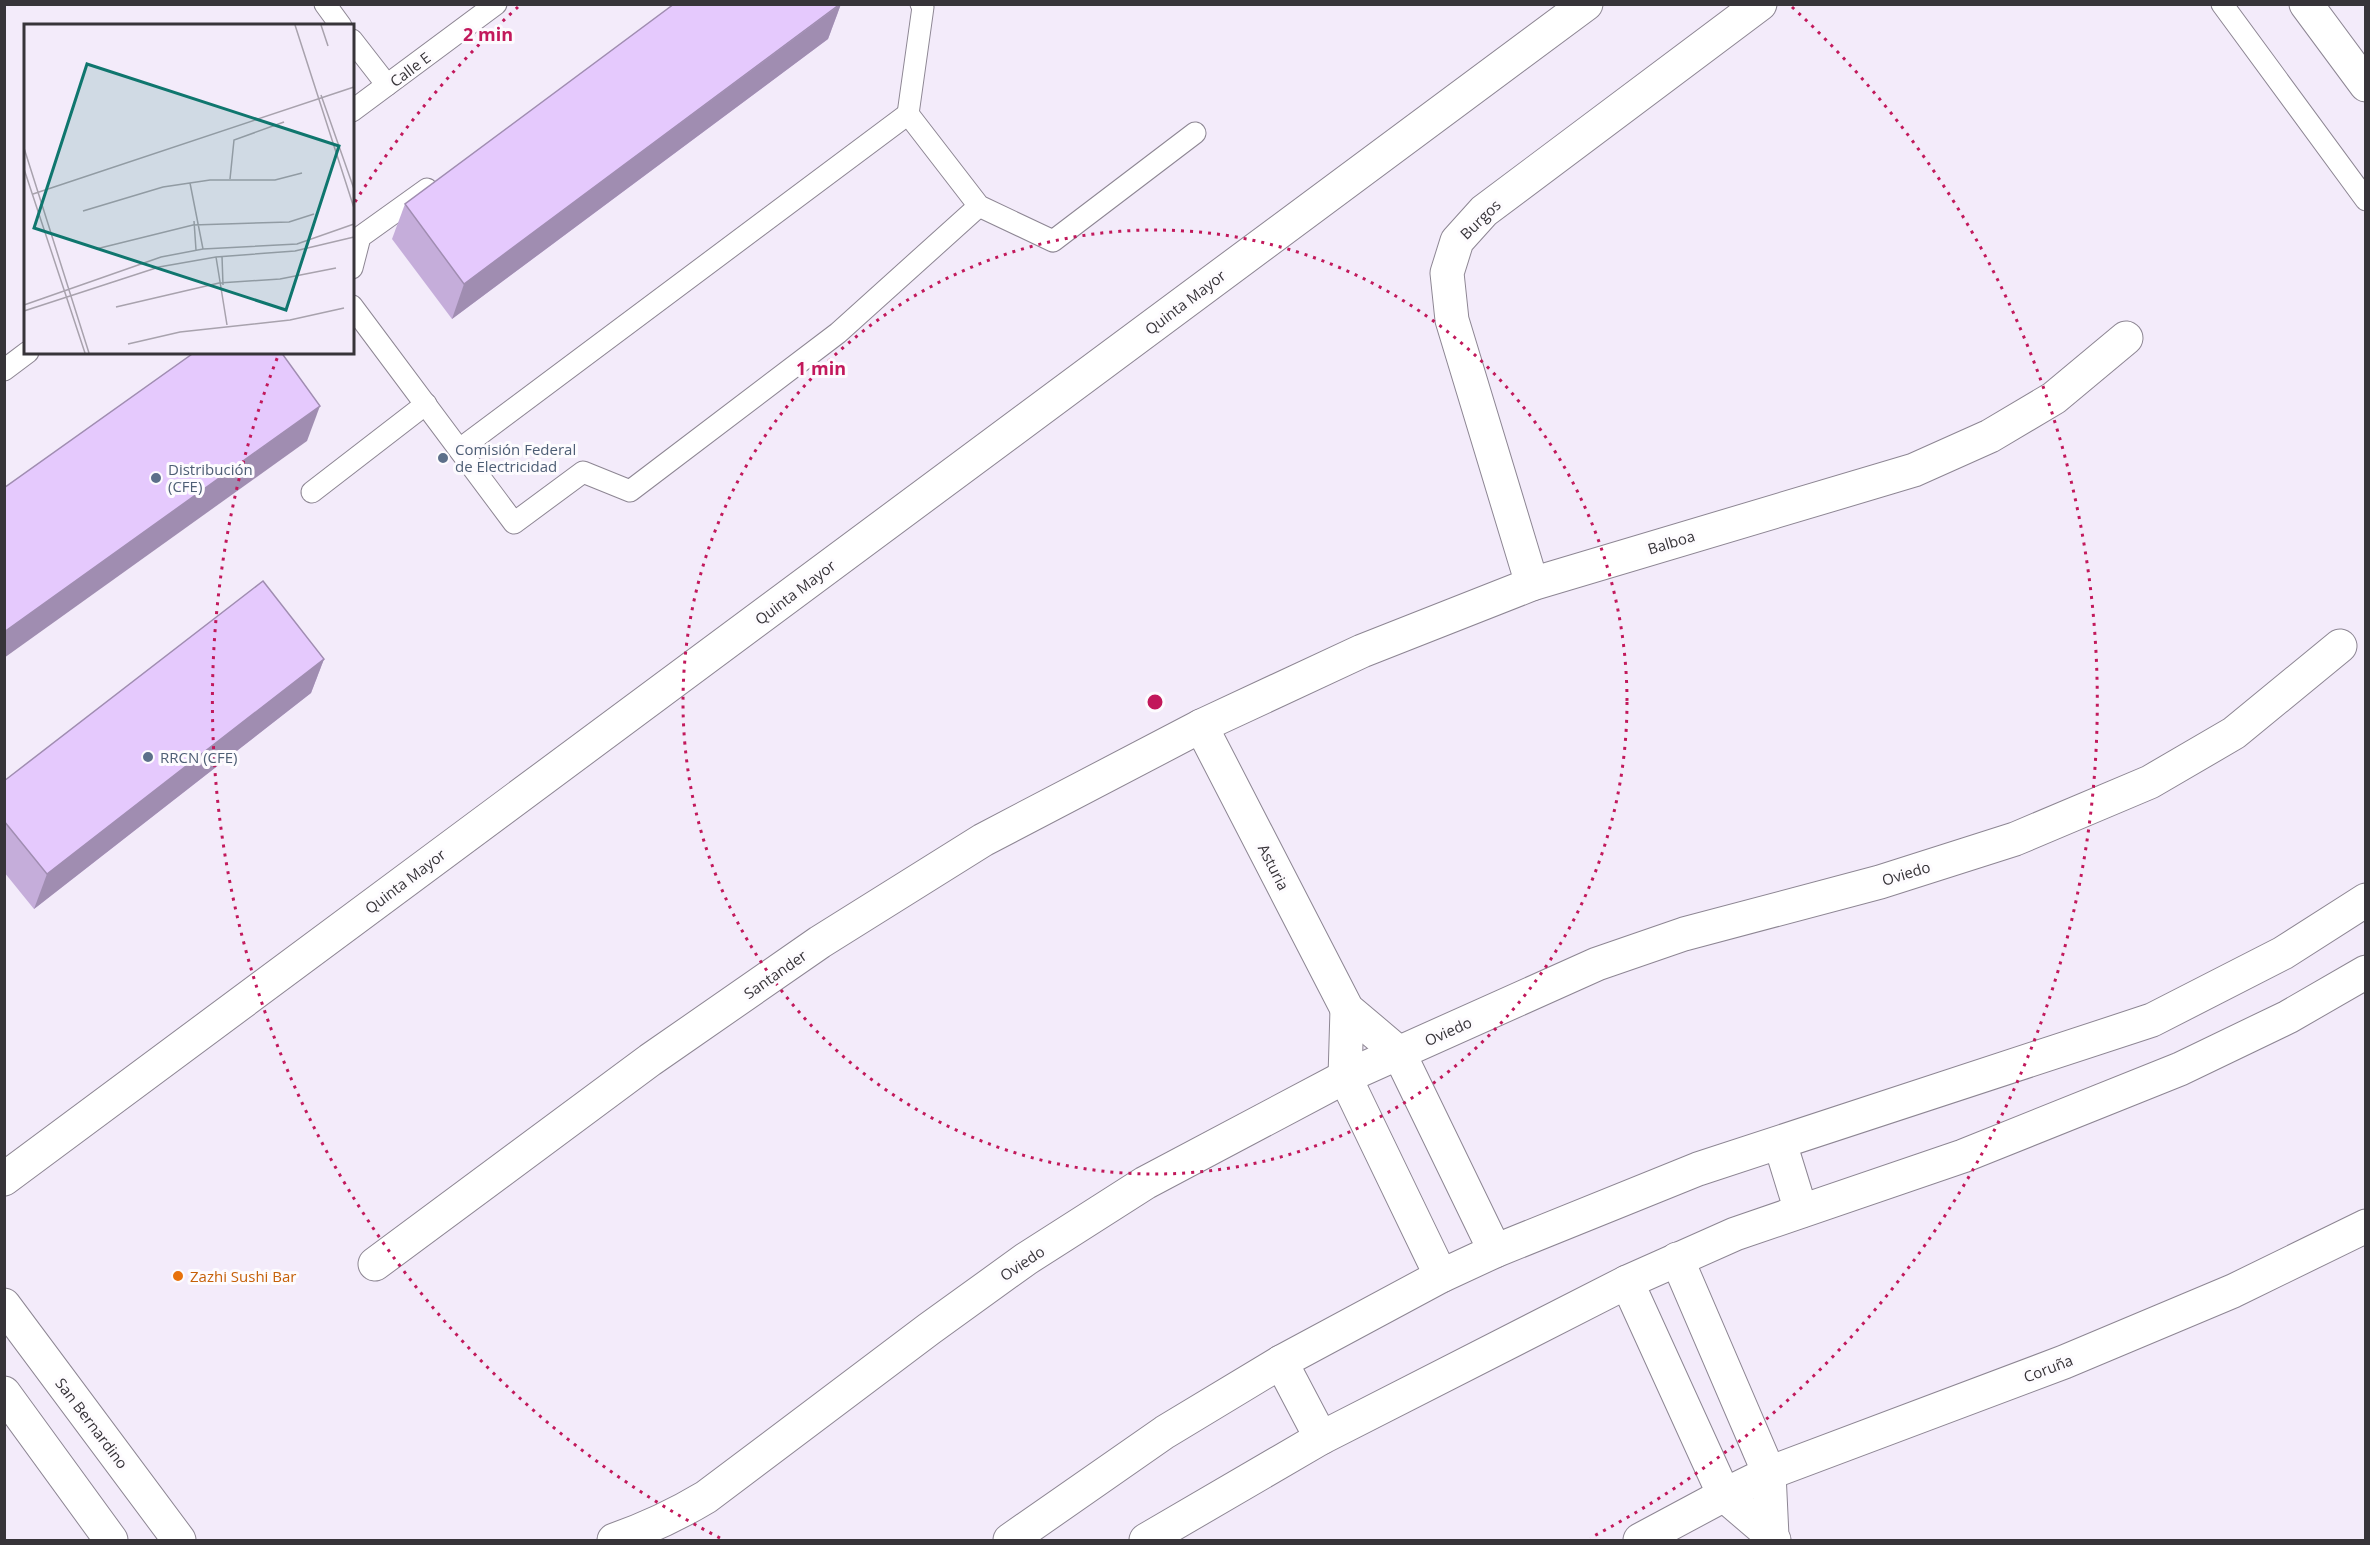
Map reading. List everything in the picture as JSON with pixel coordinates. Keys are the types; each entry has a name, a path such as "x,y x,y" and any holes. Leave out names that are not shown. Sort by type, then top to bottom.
{"street":[{"name":"Quinta Mayor","path":"4,1179 1586,4"},
{"name":"Burgos","path":"1532,584 1452,320 1447,273 1457,241 1484,211 1760,4"},
{"path":"2306,4 2366,85"},
{"name":"Balboa","path":"1201,726 1362,651 1532,584 1914,470 1990,436 2054,398 2126,338"},
{"name":"Oviedo","path":"614,1540 682,1512 706,1497 1026,1259 1145,1183 1345,1077 1597,964 1684,934 1880,882 2015,839 2150,782 2234,733 2340,645"},
{"name":"Asturia","path":"1201,726 1347,1009 1399,1053 1495,1251"},
{"name":"Santander","path":"375,1264 650,1060 820,942 983,840 1201,726"},
{"path":"1010,1540 1165,1432 1281,1362 1441,1276 1495,1251 1698,1169 2152,1020 2283,953 2366,900"},
{"path":"1146,1540 1321,1438 1627,1282 1735,1234 1963,1156 2169,1074 2288,1017 2366,972"},
{"name":"Asturia","path":"1347,1009 1345,1077 1441,1276"},
{"path":"1780,1143 1801,1211"},
{"name":"Coruña","path":"1640,1540 1769,1473 2074,1357 2233,1291 2366,1226"},
{"path":"1677,1259 1769,1473 1773,1538"},
{"path":"1627,1282 1724,1495 1773,1538"},
{"name":"San Bernardino","path":"4,1305 179,1540"},
{"path":"1281,1362 1321,1438"},
{"path":"4,1393 111,1540"}],"lane":[{"path":"325,4 340,24"},
{"name":"Calle E","path":"354,110 496,4"},
{"path":"921,4 908,114 979,206 1053,241 1195,133"},
{"path":"2222,4 2366,200"},
{"path":"354,43 387,85"},
{"path":"460,449 908,114"},
{"path":"354,260 360,237 447,174"},
{"path":"354,309 514,523 583,472 630,491 838,333 979,206"},
{"path":"312,492 426,404"}],"building":[{"path":"674,4 840,4 464,284 405,204"},
{"name":"Distribución (CFE)","path":"192,354 282,354 320,406 4,632 4,488"},
{"name":"RRCN (CFE)","path":"263,581 324,659 47,874 4,821 4,781"}],"place":[{"name":"Comisión Federal de Electricidad","path":"443,458"},
{"name":"Distribución (CFE)","path":"156,478"},
{"name":"RRCN (CFE)","path":"148,757"},
{"name":"Zazhi Sushi Bar","path":"178,1276"}]}
